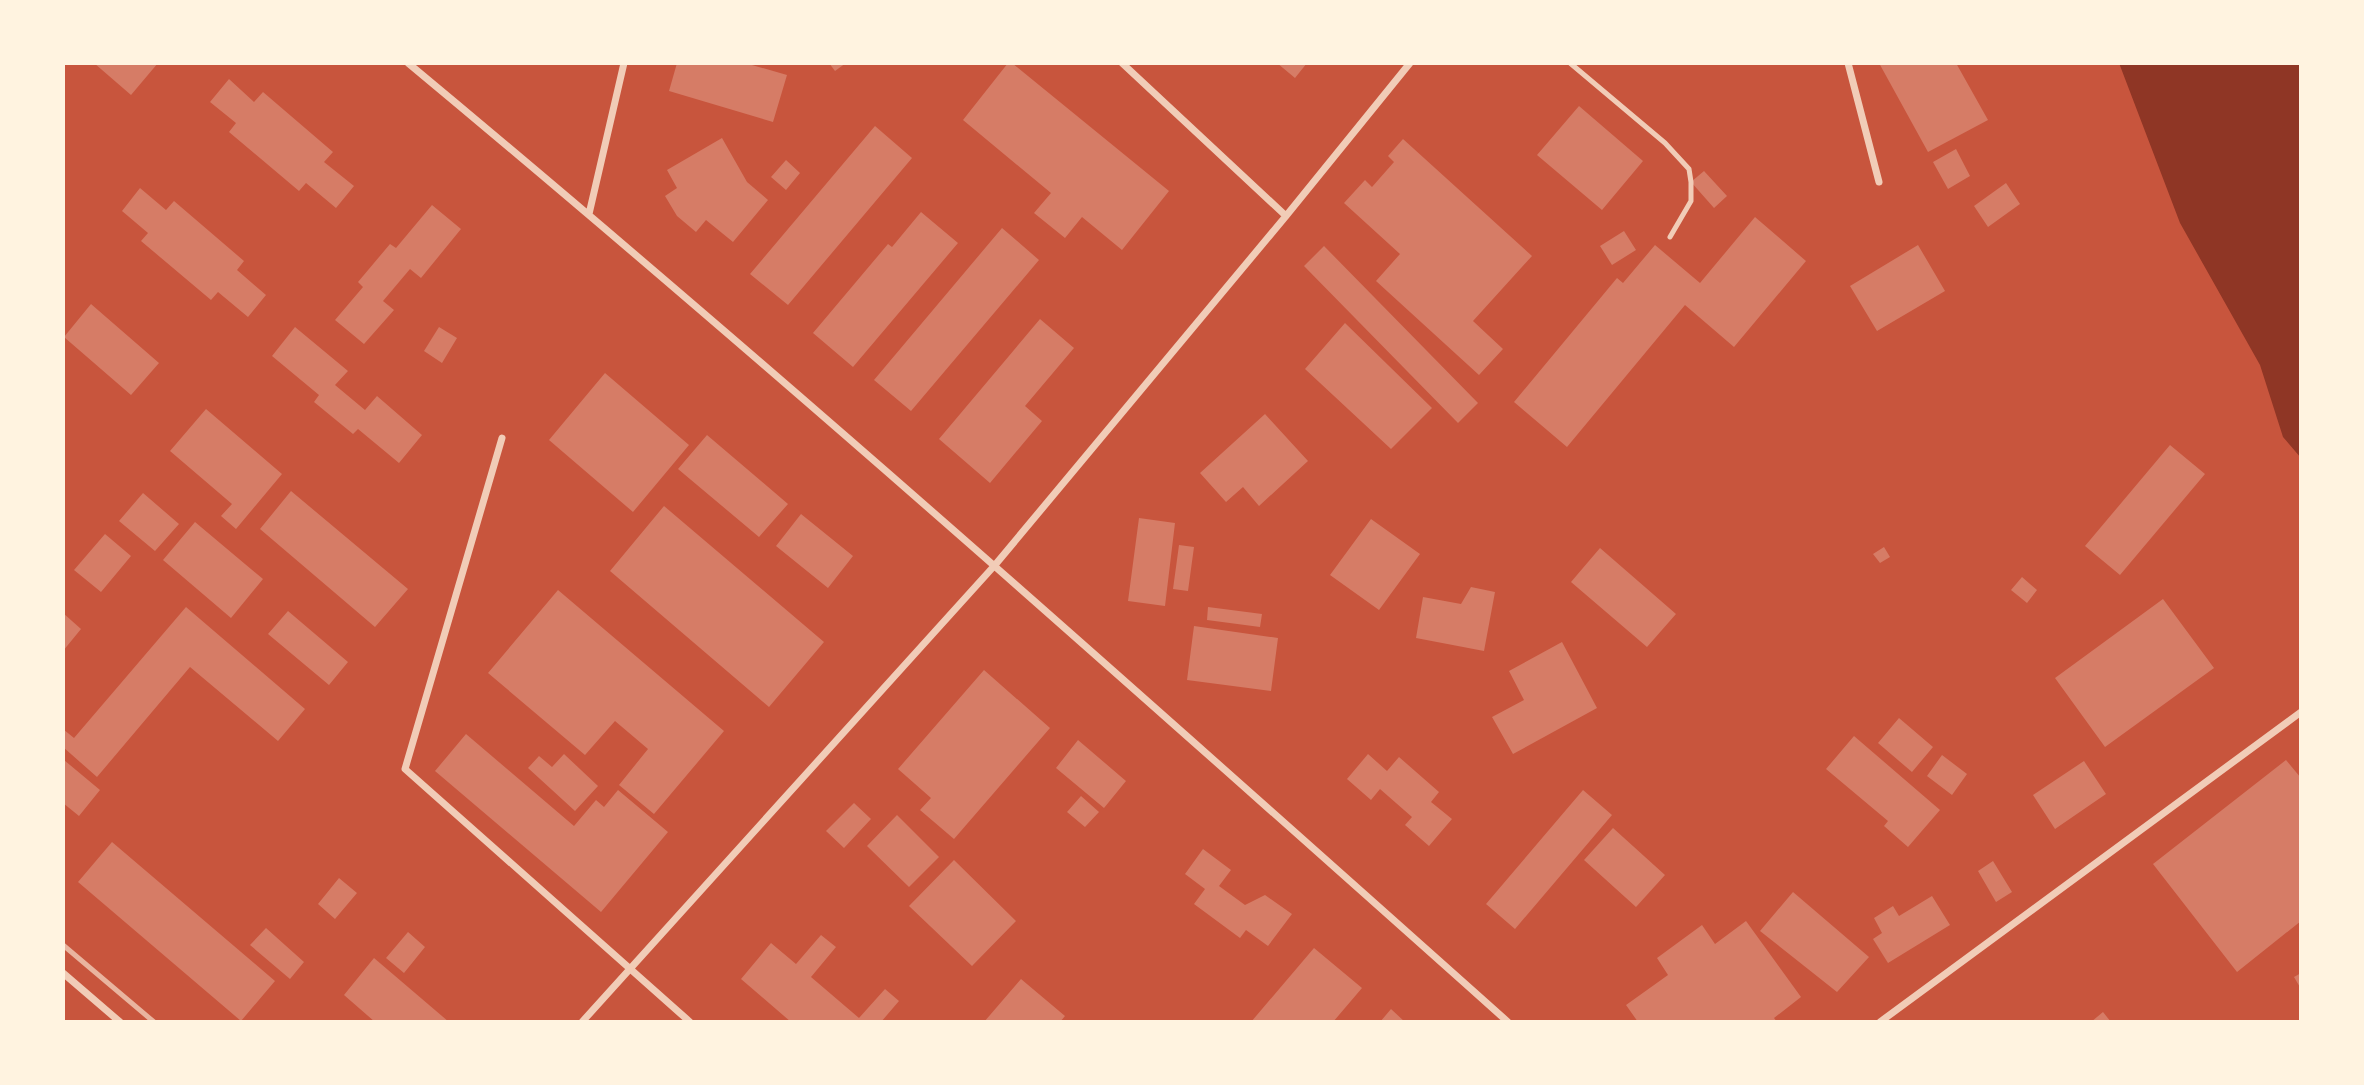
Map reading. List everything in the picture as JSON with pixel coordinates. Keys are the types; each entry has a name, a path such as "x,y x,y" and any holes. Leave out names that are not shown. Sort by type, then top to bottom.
{"street":[{"path":"408,63 589,214 995,565 1508,1022"},
{"path":"589,214 624,63"},
{"path":"1122,63 1286,216"},
{"path":"582,1022 995,565 1410,63"},
{"path":"1848,63 1879,182"},
{"path":"502,438 405,769 690,1022"},
{"path":"1881,1022 2301,712"},
{"path":"63,973 120,1022"}],"lane":[{"path":"1570,63 1665,143 1689,169 1691,201 1670,237"}],"shaded area":[{"path":"2119,63 2301,63 2301,458 2283,437 2260,365 2180,223"}],"building":[{"path":"94,63 158,63 131,95"},
{"path":"677,63 745,63 787,75 773,122 669,91"},
{"path":"829,63 846,63 835,71"},
{"path":"1008,63 1012,63 1169,191 1122,250 1082,217 1065,238 1034,213 1051,193 963,120"},
{"path":"1277,63 1307,63 1295,78"},
{"path":"1879,63 1956,63 1988,120 1928,152"},
{"path":"229,79 254,102 263,92 333,152 324,162 354,186 336,208 306,183 299,191 229,132 236,123 210,102"},
{"path":"1579,106 1643,161 1602,210 1537,155"},
{"path":"875,126 912,158 788,305 750,274"},
{"path":"722,138 747,182 768,200 733,242 706,220 696,232 677,216 665,196 677,188 667,170"},
{"path":"1403,139 1532,256 1473,321 1503,349 1479,375 1376,281 1400,254 1344,203 1365,180 1372,187 1394,162 1388,156"},
{"path":"1956,149 1970,176 1948,189 1933,162"},
{"path":"786,160 800,173 786,190 771,177"},
{"path":"1704,171 1727,196 1714,208 1691,182"},
{"path":"2006,183 2020,204 1988,227 1974,206"},
{"path":"140,188 166,210 174,201 244,261 237,270 266,295 248,317 218,292 211,300 141,241 148,233 122,211"},
{"path":"432,205 461,229 421,278 410,269 383,301 394,310 364,344 335,320 363,287 358,282 390,244 396,248"},
{"path":"921,212 958,243 853,367 813,333 888,244 892,247"},
{"path":"1755,217 1806,261 1734,347 1685,305 1567,447 1514,402 1617,278 1623,283 1655,245 1700,283"},
{"path":"1002,228 1039,260 911,411 874,380"},
{"path":"1624,231 1636,250 1612,265 1600,246"},
{"path":"1918,245 1945,291 1877,331 1850,286"},
{"path":"1324,246 1478,403 1458,423 1304,266"},
{"path":"91,304 159,363 131,395 64,337"},
{"path":"1040,319 1074,348 1025,406 1042,421 990,483 939,439"},
{"path":"1345,323 1432,408 1391,449 1305,369"},
{"path":"295,327 348,371 335,385 365,410 377,396 422,435 399,463 358,429 353,434 314,402 319,395 272,356"},
{"path":"439,327 457,338 442,363 424,351"},
{"path":"605,373 689,445 633,512 549,440"},
{"path":"206,409 282,474 236,529 221,516 232,504 170,451"},
{"path":"1265,414 1308,461 1259,506 1243,487 1226,502 1200,473"},
{"path":"707,435 788,504 759,537 678,469"},
{"path":"2170,445 2205,474 2120,575 2085,546"},
{"path":"291,491 408,589 375,627 260,529"},
{"path":"143,493 179,524 155,551 119,521"},
{"path":"664,506 824,642 769,707 610,571"},
{"path":"801,514 853,556 828,588 776,546"},
{"path":"1139,518 1175,523 1165,606 1128,601"},
{"path":"1371,519 1420,554 1379,610 1330,575"},
{"path":"195,522 263,579 231,618 163,560"},
{"path":"105,534 131,556 101,592 74,570"},
{"path":"1179,545 1194,547 1188,591 1173,589"},
{"path":"1884,547 1890,557 1880,563 1873,554"},
{"path":"1600,548 1676,614 1647,647 1571,582"},
{"path":"2022,577 2037,590 2027,603 2011,590"},
{"path":"1471,587 1495,592 1484,651 1416,638 1423,597 1461,604"},
{"path":"558,590 724,731 654,814 619,785 648,749 615,721 585,755 488,673"},
{"path":"2163,599 2214,668 2105,747 2055,678"},
{"path":"186,607 305,709 278,741 190,667 97,777 63,747 63,729 74,738"},
{"path":"1208,607 1262,614 1260,627 1207,620"},
{"path":"288,611 348,662 329,685 268,634"},
{"path":"63,613 81,629 63,651"},
{"path":"1194,626 1278,638 1271,691 1187,680"},
{"path":"1562,642 1597,708 1513,754 1492,717 1524,700 1509,671"},
{"path":"984,670 1050,728 954,839 920,810 931,798 898,769"},
{"path":"1899,718 1933,747 1912,772 1878,743"},
{"path":"466,734 574,826 596,800 604,807 618,790 668,832 601,912 435,771"},
{"path":"1854,736 1940,810 1908,847 1884,826 1888,821 1826,769"},
{"path":"1078,740 1126,781 1104,808 1056,768"},
{"path":"564,754 598,786 575,811 528,768 539,756 552,767"},
{"path":"1368,754 1387,771 1399,757 1439,792 1431,802 1452,819 1429,846 1405,825 1412,817 1380,789 1371,800 1347,779"},
{"path":"1942,755 1967,774 1952,795 1927,776"},
{"path":"64,760 100,790 79,816 63,803"},
{"path":"2286,760 2301,778 2301,921 2237,972 2153,864"},
{"path":"2084,761 2106,794 2055,829 2033,795"},
{"path":"1583,790 1612,815 1515,929 1486,904"},
{"path":"1081,796 1099,812 1085,827 1067,812"},
{"path":"854,803 871,819 844,848 826,831"},
{"path":"897,815 939,857 909,887 867,846"},
{"path":"1613,828 1665,875 1636,907 1584,860"},
{"path":"112,842 275,981 241,1021 78,882"},
{"path":"1203,849 1231,870 1219,886 1245,905 1265,895 1292,914 1268,946 1246,930 1240,938 1194,904 1205,889 1185,874"},
{"path":"954,860 1016,921 972,966 909,906"},
{"path":"1993,861 2012,892 1996,902 1978,871"},
{"path":"339,878 357,893 335,919 318,904"},
{"path":"1793,892 1869,957 1837,992 1760,931"},
{"path":"1932,896 1950,925 1888,963 1873,939 1882,933 1874,918 1893,906 1899,916"},
{"path":"1746,921 1801,997 1774,1018 1777,1022 1638,1022 1626,1005 1668,975 1657,958 1702,925 1715,944"},
{"path":"266,928 304,962 290,979 250,945"},
{"path":"408,932 425,947 404,973 386,958"},
{"path":"821,935 836,947 811,977 859,1018 885,989 899,1001 881,1022 791,1022 741,979 771,943 796,964"},
{"path":"1314,948 1362,988 1333,1022 1251,1022"},
{"path":"374,958 449,1022 375,1022 344,995"},
{"path":"2301,973 2301,989 2294,977"},
{"path":"1021,979 1065,1016 1060,1022 984,1022"},
{"path":"1391,1009 1405,1022 1380,1022"},
{"path":"2103,1012 2111,1022 2091,1022"}],"railway":[{"path":"63,945 154,1022"}]}
